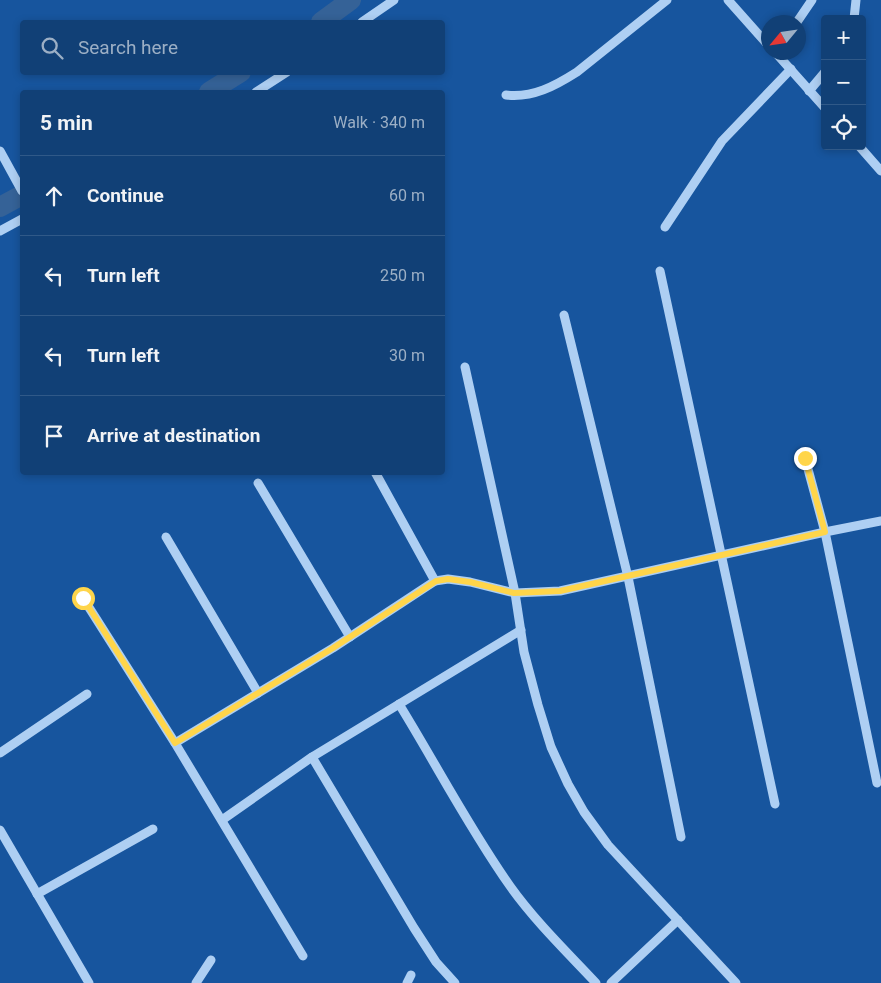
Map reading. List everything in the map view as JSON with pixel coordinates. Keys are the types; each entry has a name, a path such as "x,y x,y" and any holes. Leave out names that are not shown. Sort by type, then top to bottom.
{"street":[{"path":"365,20 394,0"},
{"path":"506,95 518,96 540,92 563,81 577,72 667,0"},
{"path":"728,0 761,37"},
{"path":"802,15 812,0"},
{"path":"854,15 856,0"},
{"path":"782,60 822,105"},
{"path":"665,227 722,141 791,70"},
{"path":"259,90 282,75"},
{"path":"809,91 821,77"},
{"path":"863,150 881,171"},
{"path":"0,151 20,186"},
{"path":"0,231 20,219"},
{"path":"660,271 775,804"},
{"path":"564,315 628,577 681,837"},
{"path":"465,367 514,593 524,652 538,705 552,747 568,784 584,812 608,845 736,983"},
{"path":"805,458 825,532 877,783"},
{"path":"377,475 436,581"},
{"path":"258,483 350,636"},
{"path":"175,743 436,581 448,579 470,582 514,593 560,591 825,532 881,522"},
{"path":"166,537 258,693"},
{"path":"83,598 175,743 303,956"},
{"path":"222,820 312,757 521,630"},
{"path":"0,753 87,694"},
{"path":"399,704 510,886 535,918 596,983"},
{"path":"312,757 414,928 436,962 455,983"},
{"path":"37,894 152,828"},
{"path":"0,830 89,983"},
{"path":"611,983 678,920"},
{"path":"196,983 211,960"}],"waterway":[{"path":"324,20 351,0"},
{"path":"212,90 236,75"},
{"path":"0,207 20,196"}],"route":[{"path":"83,598 175,743 333,648 424,587 436,581 448,579 470,582 514,593 560,591 825,532 805,458"}]}
